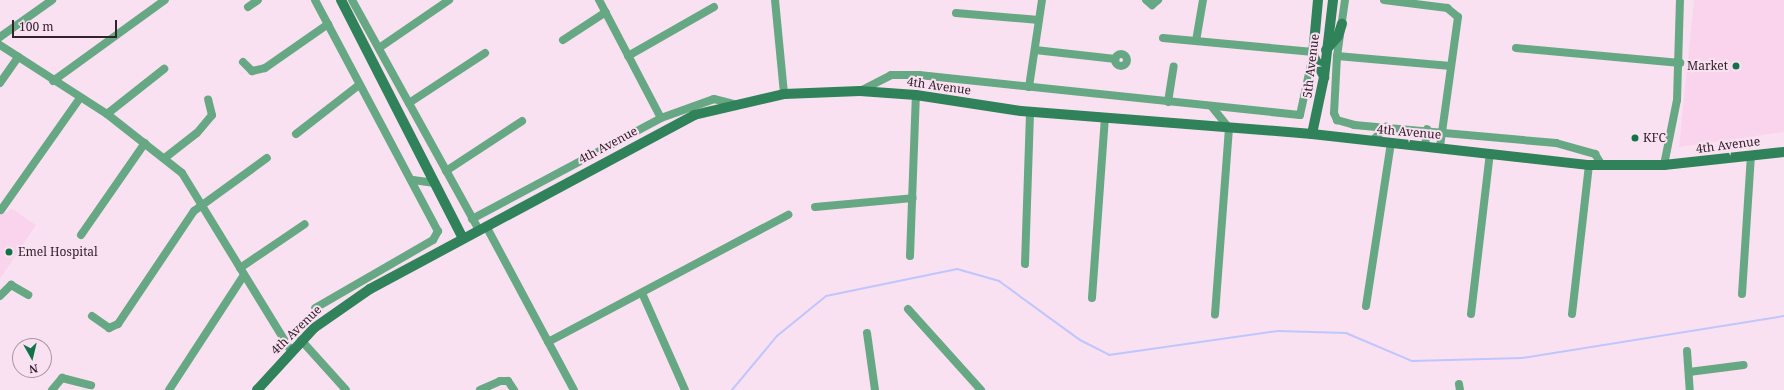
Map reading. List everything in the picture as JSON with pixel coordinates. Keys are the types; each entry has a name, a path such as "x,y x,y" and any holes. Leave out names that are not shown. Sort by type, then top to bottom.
{"main road":[{"path":"341,0 463,238"},
{"path":"1318,0 1313,54 1324,77"},
{"name":"5th Avenue","path":"1312,134 1324,77 1333,0"},
{"path":"1326,50 1338,36 1342,24"},
{"name":"4th Avenue","path":"257,390 301,340 333,312 463,238 694,115 784,94 860,91 916,95 1030,112 1312,134 1440,147 1588,165 1664,165 1784,152"}],"street":[{"path":"0,37 52,0"},
{"path":"53,80 165,0"},
{"path":"248,7 258,0"},
{"path":"315,0 359,84 437,224 437,236 315,308"},
{"path":"352,0 472,219 483,228 574,390"},
{"path":"379,48 449,0"},
{"path":"599,0 661,118"},
{"path":"775,0 784,94"},
{"path":"1029,87 1042,0"},
{"path":"1146,0 1152,5 1158,0"},
{"path":"1196,41 1203,0"},
{"path":"1345,0 1338,56 1334,113 1337,120 1386,127 1442,130 1556,143 1595,154 1602,165"},
{"path":"1384,0 1455,11 1457,23 1440,147"},
{"path":"1664,165 1677,100 1680,63 1680,0"},
{"path":"628,56 714,7"},
{"path":"563,40 606,12"},
{"path":"956,12 1039,20"},
{"path":"243,62 252,71 265,68 328,24"},
{"path":"860,91 886,77 904,74 1300,115 1313,54 1163,38"},
{"path":"0,45 107,114 166,157 204,204 242,272 291,351"},
{"path":"1516,48 1680,63"},
{"path":"1035,50 1115,59"},
{"path":"409,103 485,53"},
{"path":"1338,56 1451,66"},
{"path":"0,83 18,57"},
{"path":"1168,102 1174,66"},
{"path":"107,114 164,69"},
{"path":"296,134 359,84"},
{"path":"910,256 916,95"},
{"path":"1,210 80,98"},
{"path":"166,157 197,133 212,114 208,99"},
{"path":"472,219 661,118 714,99 738,105"},
{"path":"1212,107 1229,128 1215,314"},
{"path":"1025,264 1030,112"},
{"path":"1092,298 1106,118"},
{"path":"446,171 522,121"},
{"path":"1372,141 1386,127"},
{"path":"1425,146 1427,129"},
{"path":"82,235 145,143"},
{"path":"1366,306 1391,143"},
{"path":"1472,314 1490,153"},
{"path":"1742,294 1751,156"},
{"path":"92,316 109,328 118,324 194,211 267,158"},
{"path":"1572,314 1588,165"},
{"path":"413,180 435,183"},
{"path":"815,207 913,198"},
{"path":"548,342 788,215"},
{"path":"169,390 242,272 305,224"},
{"path":"0,296 11,285 28,295"},
{"path":"642,293 685,390"},
{"path":"908,309 981,390"},
{"path":"867,333 875,390"},
{"path":"301,340 346,390"},
{"path":"1687,351 1690,390"},
{"path":"1689,372 1744,365"},
{"path":"52,390 62,378 91,385"},
{"path":"480,390 500,381 508,381 514,390"}],"shaded area":[{"name":"Market","path":"1694,0 1784,0 1784,132 1679,147"},
{"name":"Emel Hospital","path":"11,208 36,225 0,279 0,209 7,213"}],"waterway":[{"path":"732,390 777,336 826,296 957,269 999,281 1080,340 1109,355 1278,331 1346,333 1412,361 1522,358 1784,316"}],"place":[{"name":"Market","path":"1736,66"},
{"name":"KFC","path":"1635,138"},
{"name":"Emel Hospital","path":"9,252"}]}
